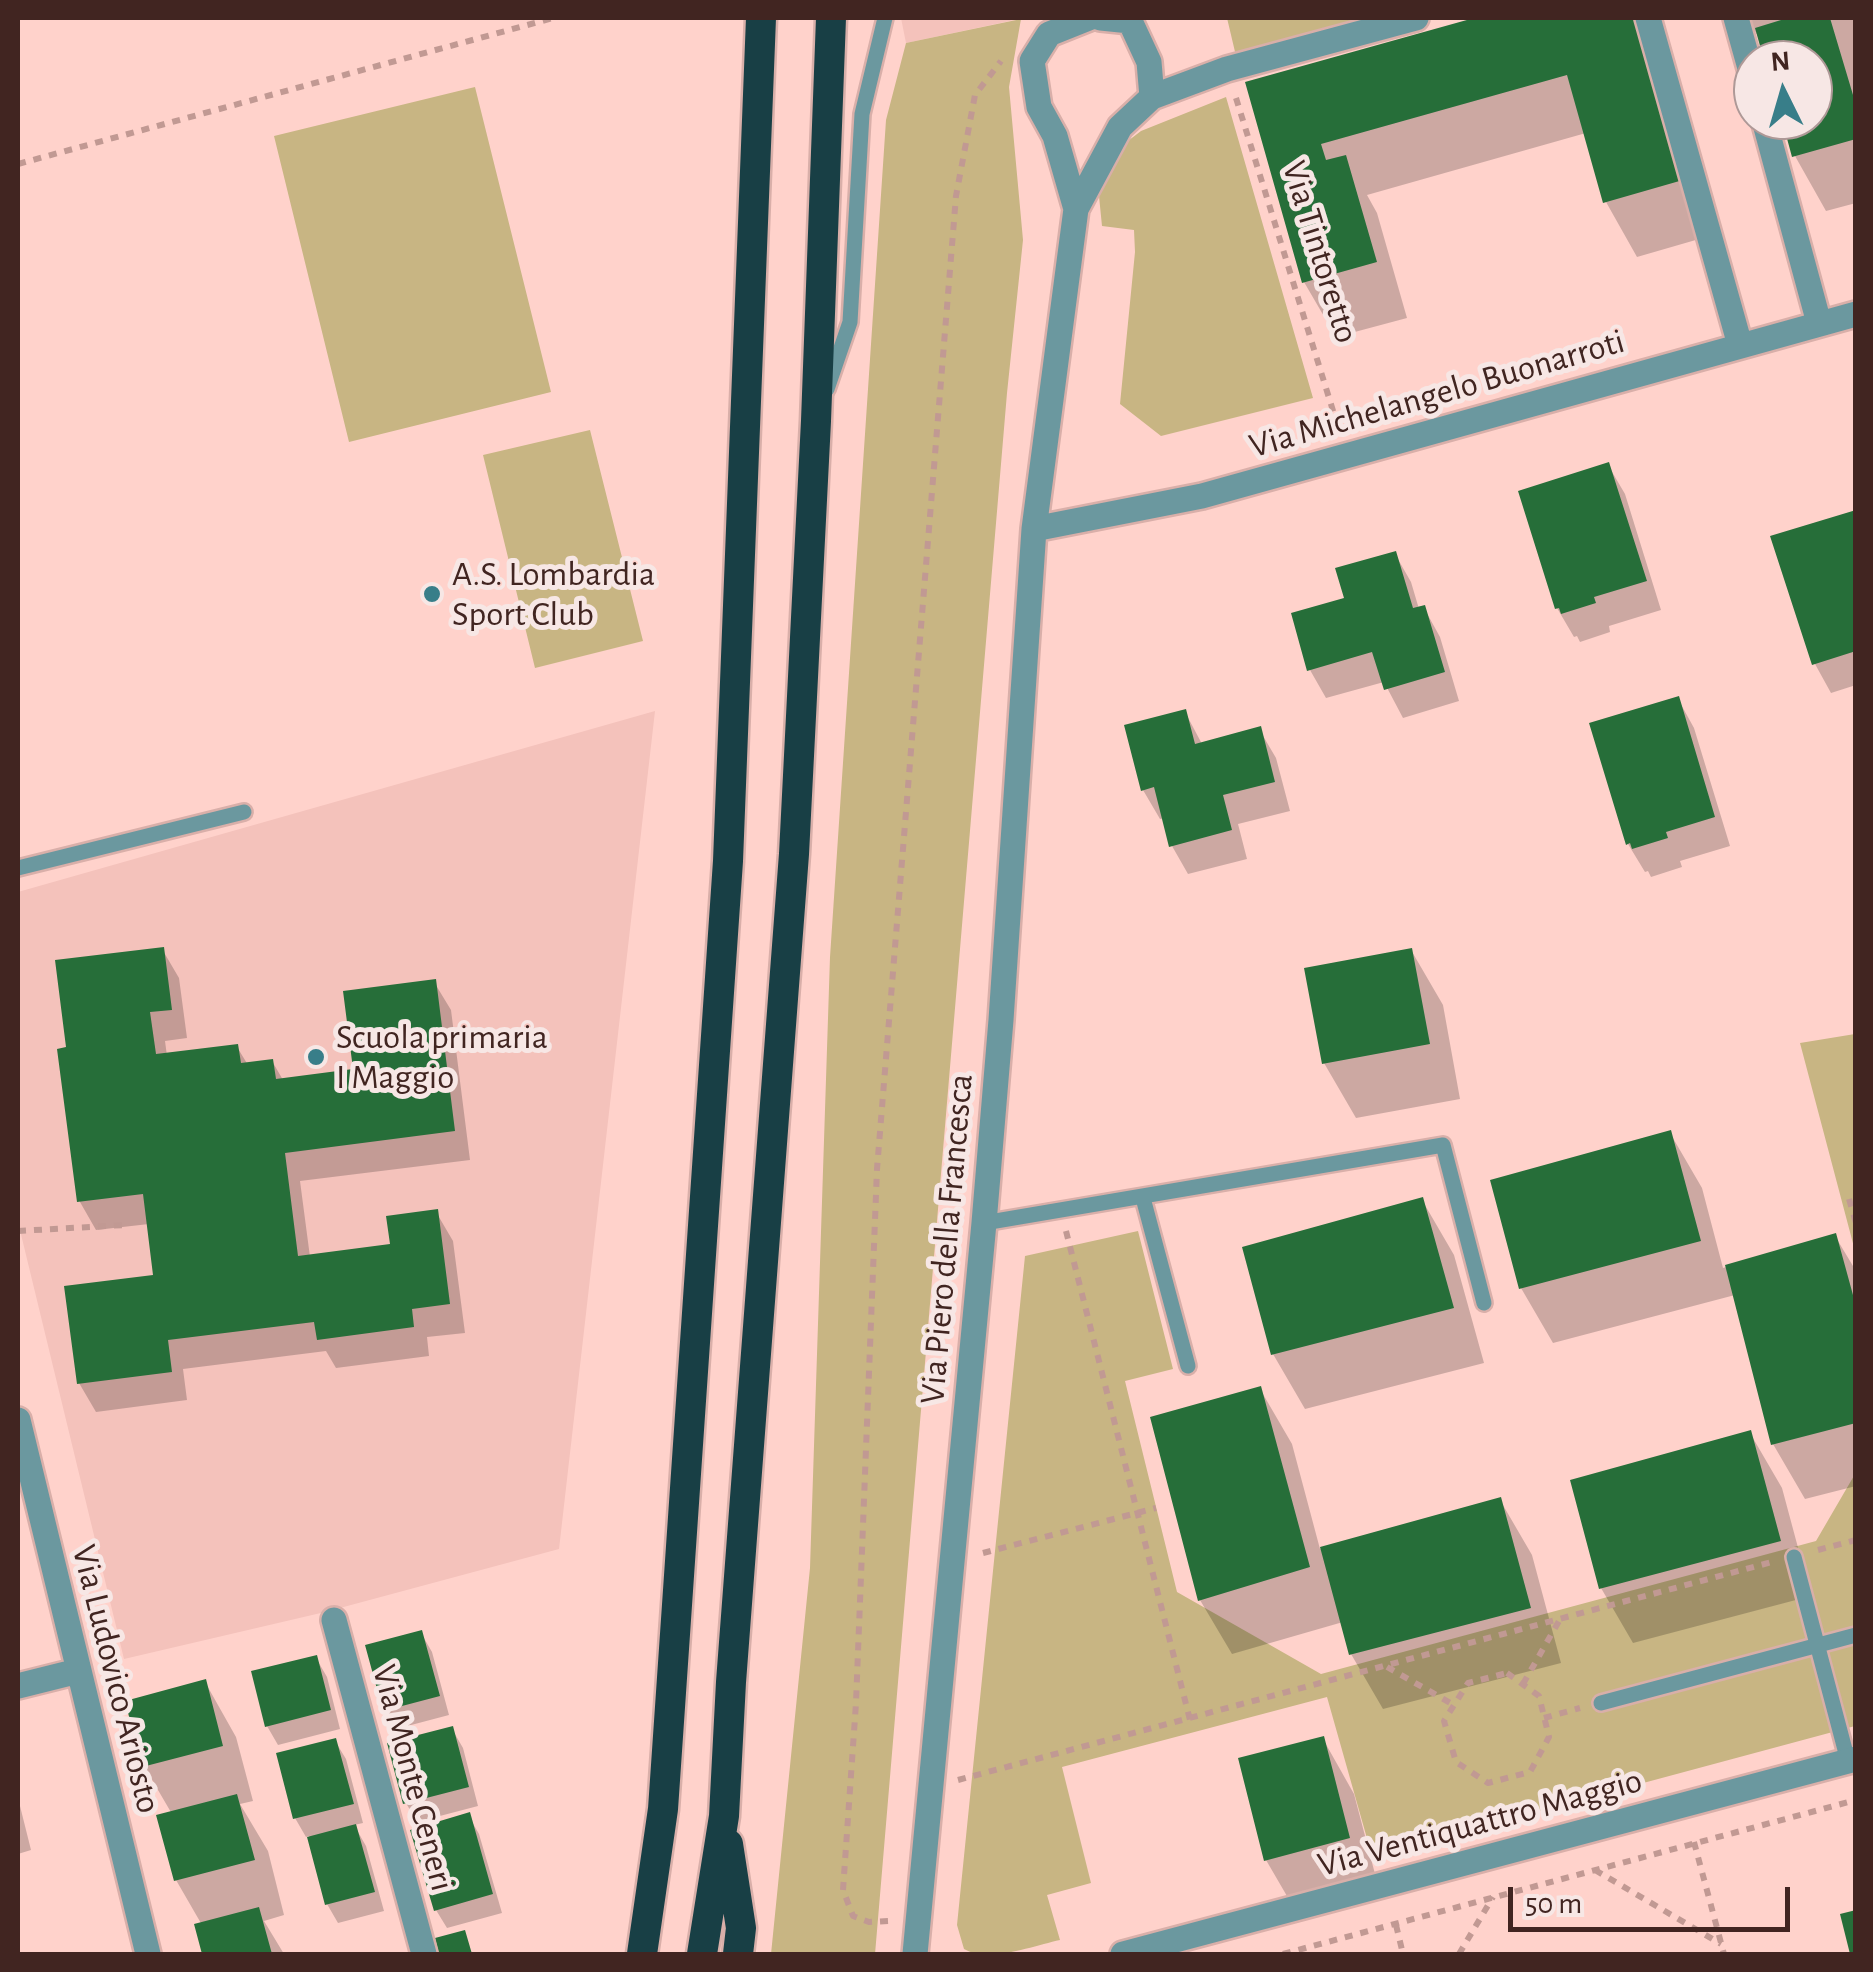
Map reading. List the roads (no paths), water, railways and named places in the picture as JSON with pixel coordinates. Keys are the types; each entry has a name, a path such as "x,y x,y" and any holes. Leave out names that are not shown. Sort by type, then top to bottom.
{"highway":[{"path":"642,1954 663,1809 728,861 761,18"},
{"path":"702,1954 724,1816 730,1682 794,854 816,421 830,18"},
{"path":"724,1816 742,1928 738,1954"}],"street":[{"path":"1076,209 1055,136 1039,107 1032,61 1049,34 1089,18"},
{"path":"1101,18 1133,19 1148,62 1152,97"},
{"path":"1034,530 1076,209 1120,127 1152,97 1227,69 1416,18"},
{"path":"1648,18 1740,345"},
{"path":"1769,140 1819,323"},
{"name":"Via Michelangelo Buonarroti","path":"1034,530 1202,496 1856,314"},
{"name":"Via Piero della Francesca","path":"916,1954 1001,1020 1034,530"},
{"name":"Via Ludovico Ariosto","path":"18,1420 148,1954"},
{"name":"Via Monte Ceneri","path":"334,1620 424,1954"},
{"path":"18,1686 78,1672"},
{"name":"Via Ventiquattro Maggio","path":"1124,1954 1852,1760"}],"lane":[{"path":"816,421 850,322 862,114 885,18"},
{"path":"18,868 244,812"},
{"path":"984,1223 1443,1146 1484,1302"},
{"path":"1142,1198 1188,1366"},
{"path":"1794,1556 1852,1760"},
{"path":"1601,1703 1856,1635"}],"place":[{"name":"A.S. Lombardia Sport Club","path":"432,594"},
{"name":"Scuola primaria I Maggio","path":"316,1057"}]}
